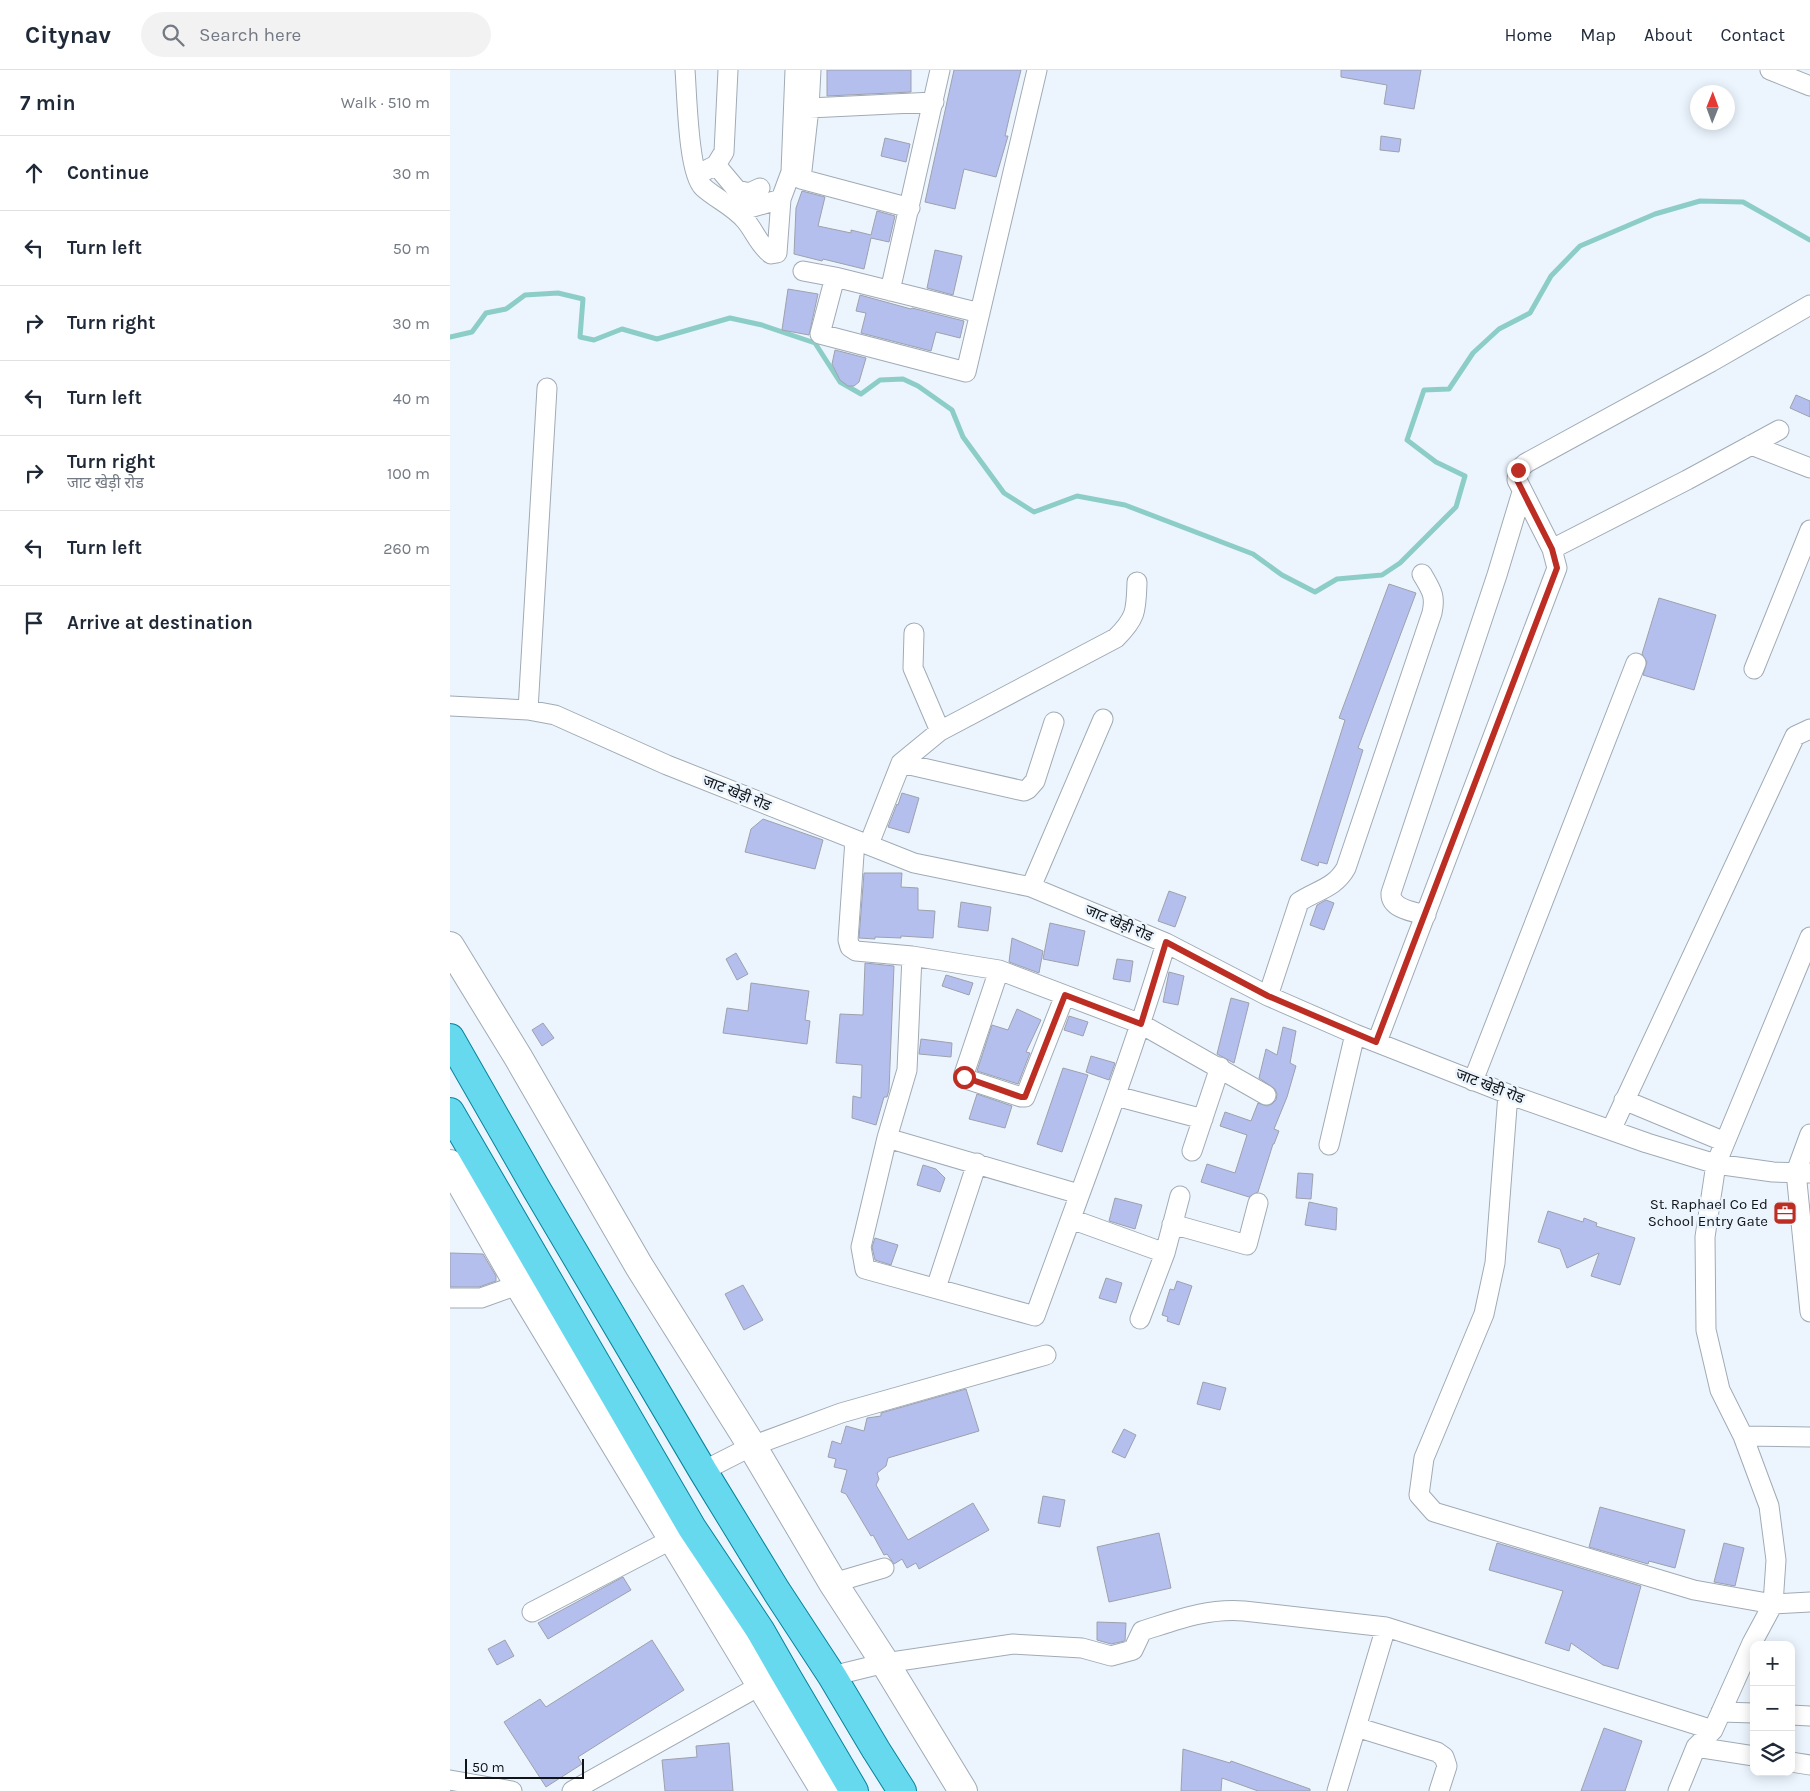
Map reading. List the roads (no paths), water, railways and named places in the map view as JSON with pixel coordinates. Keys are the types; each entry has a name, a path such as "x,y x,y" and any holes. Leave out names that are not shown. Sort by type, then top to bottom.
{"main road":[{"path":"450,1038 537,1190 703,1471 902,1791"},
{"path":"450,1112 544,1275 682,1534 760,1630 773,1678 854,1791"}],"street":[{"path":"685,70 691,153 702,186 734,209 746,221 763,248 771,254 777,253 781,199 791,172 795,70"},
{"path":"697,175 716,165 724,152 728,70"},
{"path":"811,70 801,179 910,208"},
{"path":"890,291 940,70"},
{"path":"835,277 820,334 966,372 1037,70"},
{"path":"1770,70 1810,86"},
{"path":"809,108 934,102"},
{"path":"716,165 737,190 749,193 760,188"},
{"path":"734,209 750,208 781,199"},
{"path":"803,271 835,277 980,313"},
{"path":"1376,1042 1557,568 1552,549 1517,480 1518,470 1526,463 1711,362 1810,305"},
{"path":"528,710 547,388"},
{"path":"1552,549 1687,480 1779,430"},
{"path":"1752,445 1810,468"},
{"path":"1426,915 1394,904 1390,898 1391,893 1497,576 1522,492"},
{"path":"1754,669 1810,530"},
{"path":"1268,996 1299,902 1333,884 1341,877 1346,868 1432,613 1435,601 1433,592 1422,574"},
{"path":"1137,582 1134,615 1127,627 1116,638 940,731 901,763 862,842 848,940 850,947 856,951 912,956 999,970 1141,1024 1220,1067 1266,1095"},
{"path":"914,633 913,668 940,731"},
{"path":"1473,1081 1636,663"},
{"name":"जाट खेड़ी रोड","path":"450,706 528,710 555,715 667,765 914,863 1031,886 1166,942 1268,996 1355,1034 1508,1094 1610,1130 1716,1164 1773,1172 1803,1172"},
{"path":"1031,886 1103,719"},
{"path":"901,763 1024,791 1035,782 1054,722"},
{"path":"1610,1130 1795,736 1810,729"},
{"path":"1678,1791 1696,1747 1713,1730 1752,1643 1772,1604 1776,1560 1769,1506 1744,1436 1720,1390 1706,1330 1705,1237 1716,1164 1810,937"},
{"path":"912,956 908,1070 887,1138 861,1247 865,1269 1035,1316 1116,1096 1141,1024 1166,942"},
{"path":"450,946 518,1057 639,1266 752,1446 833,1583 885,1663 963,1791"},
{"path":"999,970 964,1074 966,1078 1025,1097 1065,995"},
{"path":"1329,1145 1355,1034"},
{"path":"1192,1151 1220,1067"},
{"path":"1508,1094 1495,1263 1484,1314 1424,1458 1419,1495 1434,1512 1694,1590 1772,1604 1810,1602"},
{"path":"1116,1096 1203,1119"},
{"path":"1624,1100 1725,1142"},
{"path":"1810,1134 1803,1172 1810,1312"},
{"path":"887,1138 1079,1194"},
{"path":"936,1288 977,1163"},
{"path":"454,1177 488,1179"},
{"path":"454,1177 519,1285 682,1534 532,1612"},
{"path":"1140,1319 1165,1253 1180,1196"},
{"path":"1172,1224 1247,1245 1258,1203"},
{"path":"1071,1219 1165,1253"},
{"path":"450,1298 481,1298 544,1275"},
{"path":"703,1471 752,1446 841,1413 1046,1355"},
{"path":"1744,1436 1810,1437"},
{"path":"833,1583 884,1568"},
{"path":"832,1676 885,1663 1013,1644 1082,1648 1111,1656 1133,1650 1142,1631 1209,1612 1227,1610 1386,1626 1713,1730"},
{"path":"1336,1791 1386,1626"},
{"path":"572,1791 773,1678 825,1791"},
{"path":"1721,1712 1750,1714"},
{"path":"1795,1715 1810,1716"},
{"path":"1356,1727 1437,1752 1444,1757 1447,1766 1439,1791"},
{"path":"1696,1747 1750,1755"},
{"path":"1795,1763 1810,1765"},
{"path":"450,1780 512,1791"}],"waterway":[{"path":"450,337 472,332 486,313 506,309 525,295 558,293 583,299 580,337 594,340 622,329 657,339 730,318 762,325 815,343 840,382 861,394 880,380 903,379 918,386 952,410 963,437 1004,493 1034,512 1077,496 1125,505 1253,554 1282,575 1315,592 1337,579 1382,575 1400,563 1456,507 1465,476 1436,462 1407,440 1424,390 1449,389 1473,353 1499,329 1530,313 1551,276 1580,246 1655,214 1700,201 1743,202 1810,240"}],"place":[{"name":"St. Raphael Co Ed School Entry Gate","path":"1785,1213"}]}
